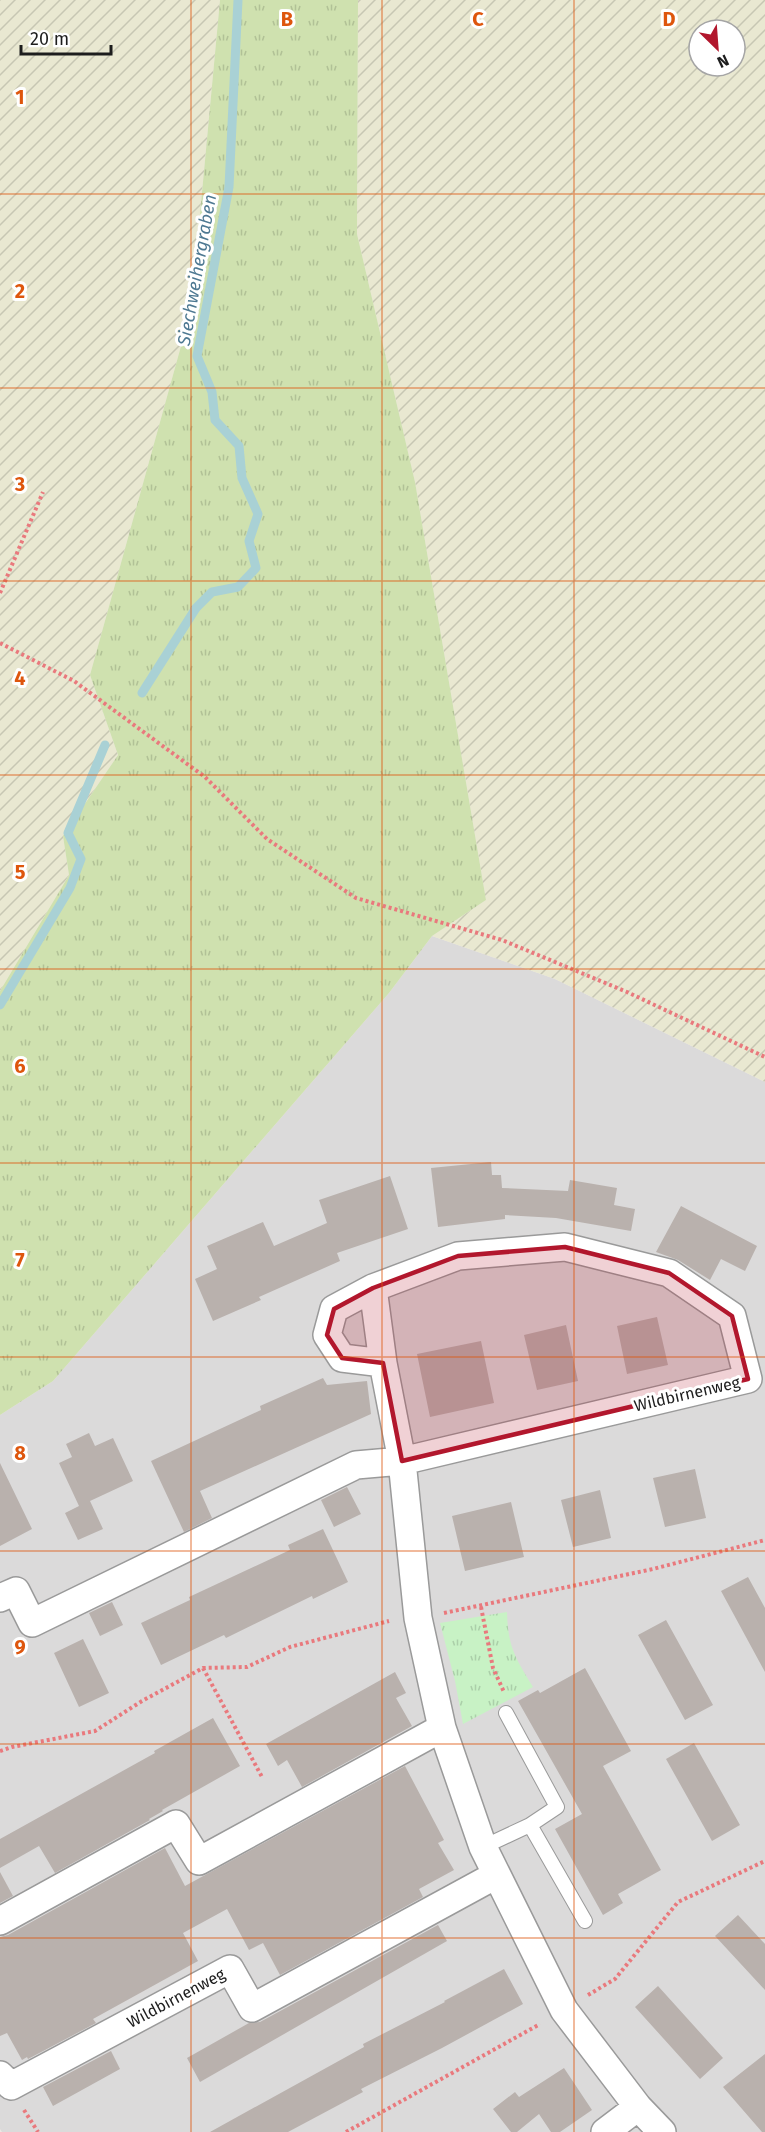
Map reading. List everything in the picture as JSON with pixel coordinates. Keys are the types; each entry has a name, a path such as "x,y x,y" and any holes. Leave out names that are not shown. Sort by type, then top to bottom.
{"street":[{"name":"Wildbirnenweg","path":"0,1598 16,1591 32,1623 356,1465 402,1461 756,1378 732,1316 669,1273 565,1247 458,1256 373,1288 334,1309 327,1335 342,1358 383,1363"},
{"path":"373,1288 383,1363 402,1461 418,1618 442,1728 483,1847 564,2010 638,2108 662,2132"},
{"path":"0,1921 176,1824 199,1861 442,1728"},
{"name":"Wildbirnenweg","path":"0,2075 11,2086 230,1969 252,2008 496,1875"},
{"path":"605,2132 638,2108"}],"lane":[{"path":"483,1847 530,1825 557,1807 506,1713"},
{"path":"530,1825 585,1921"}],"path":[{"path":"0,593 44,492"},
{"path":"0,643 74,681 205,777 267,839 356,898 502,940 627,992 765,1058"},
{"path":"0,1751 95,1731 142,1701 203,1668 247,1667 290,1647 380,1622 481,1607 653,1569 765,1540"},
{"path":"481,1607 493,1668 510,1704 506,1713"},
{"path":"203,1668 262,1777"},
{"path":"346,2132 615,1979 678,1902 765,1861"}],"highlighted area":[{"path":"565,1247 669,1273 732,1316 748,1379 402,1461 383,1363 342,1358 327,1335 334,1309 373,1288 458,1256"}],"shaded area":[{"path":"432,936 555,979 765,1082 765,2132 2,2132 0,2129 0,1415 53,1381 389,993"}],"green space":[{"path":"0,0 220,0 191,310 90,675 118,755 63,836 69,875 0,991"},
{"path":"220,0 358,0 357,234 415,482 486,900 432,936 389,993 53,1381 0,1415 0,991 69,875 63,836 118,755 90,675 191,310"},
{"path":"358,0 765,0 765,1082 555,979 432,936 486,900 415,482 357,234"},
{"path":"507,1612 511,1643 521,1668 533,1687 463,1724 440,1623"}],"building":[{"path":"491,1162 492,1175 501,1175 502,1188 568,1191 570,1180 617,1188 614,1205 635,1209 631,1231 556,1218 505,1215 505,1219 438,1227 431,1168"},
{"path":"390,1176 408,1229 337,1253 340,1261 259,1297 261,1300 213,1321 195,1279 217,1269 207,1246 263,1222 274,1246 327,1223 319,1200"},
{"path":"681,1206 757,1246 745,1271 721,1259 710,1280 678,1260 656,1252"},
{"path":"657,1317 668,1365 627,1374 617,1326"},
{"path":"566,1325 578,1381 537,1390 524,1335"},
{"path":"481,1341 494,1403 430,1417 417,1354"},
{"path":"323,1378 327,1385 367,1381 371,1414 200,1491 212,1518 184,1532 151,1461 261,1410 260,1406"},
{"path":"89,1433 95,1446 113,1438 133,1481 90,1501 103,1529 78,1540 65,1513 79,1506 59,1463 72,1457 66,1444"},
{"path":"0,1463 32,1529 0,1546"},
{"path":"695,1469 706,1518 665,1527 653,1478"},
{"path":"347,1487 361,1514 334,1527 321,1500"},
{"path":"600,1490 611,1538 573,1547 561,1500"},
{"path":"511,1502 524,1557 465,1571 452,1516"},
{"path":"323,1529 348,1582 313,1599 312,1596 226,1638 224,1635 161,1665 141,1623 190,1600 189,1597 290,1550 288,1545"},
{"path":"748,1577 765,1608 765,1672 721,1591"},
{"path":"112,1602 123,1625 100,1636 89,1613"},
{"path":"666,1620 713,1705 685,1720 638,1635"},
{"path":"83,1639 109,1693 79,1707 54,1653"},
{"path":"585,1668 631,1751 603,1766 661,1870 618,1894 623,1903 603,1915 555,1829 582,1814 518,1701 538,1690 540,1693"},
{"path":"395,1672 406,1693 396,1698 412,1726 302,1787 287,1760 278,1766 266,1744"},
{"path":"213,1718 240,1766 55,1873 39,1846 0,1868 0,1839"},
{"path":"694,1743 740,1825 712,1841 666,1759"},
{"path":"405,1766 444,1840 438,1843 454,1870 419,1889 423,1897 280,1975 263,1943 249,1950 227,1909 183,1933 198,1961 93,2019 96,2023 22,2060 7,2033 0,2036 0,1937 8,1935 165,1848 185,1886"},
{"path":"0,1872 13,1896 0,1903"},
{"path":"738,1915 765,1944 765,1990 715,1936"},
{"path":"438,1925 447,1941 200,2082 187,2058 249,2023 260,2022"},
{"path":"504,1969 523,2004 361,2089 363,2092 288,2132 210,2132 364,2047 363,2044"},
{"path":"658,1986 723,2058 700,2079 635,2007"},
{"path":"111,2051 120,2069 53,2106 43,2087"},
{"path":"765,2054 765,2132 762,2132 723,2087"},
{"path":"564,2068 592,2110 560,2132 551,2132 539,2114 517,2132 511,2132 493,2109 515,2092 519,2097"}],"waterway":[{"name":"Siechweihergraben","path":"142,693 196,608 212,592 238,587 256,568 249,541 258,514 242,478 239,446 215,420 212,392 197,356 229,187 238,0"},
{"name":"Siechweihergraben","path":"0,1005 70,888 81,859 68,833 105,745"}]}
